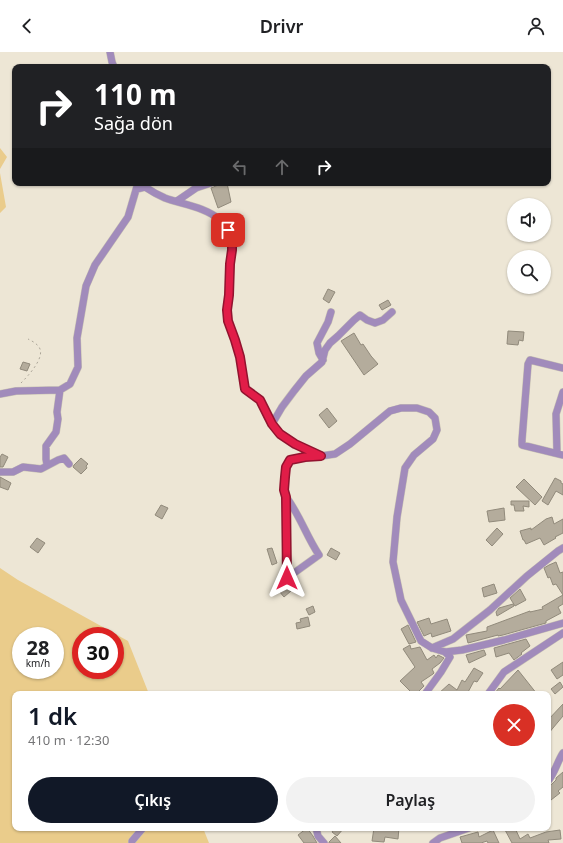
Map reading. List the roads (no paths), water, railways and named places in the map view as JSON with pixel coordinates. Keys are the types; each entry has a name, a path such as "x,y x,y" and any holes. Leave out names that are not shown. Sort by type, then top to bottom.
{"street":[{"path":"110,52 113,64"},
{"path":"0,394 16,390 60,390 70,384 78,367 77,338 86,286 95,265 128,217 137,186 145,187 165,198 208,212 220,220 228,230 232,239 227,310 228,321 240,357 245,389 260,400 272,424 280,434 290,441 321,456"},
{"path":"177,201 196,188 202,186"},
{"path":"322,360 317,343 328,322 331,312"},
{"path":"272,424 282,407 306,376 322,362 325,350 330,343 354,320 360,315 375,323 383,320 392,312"},
{"path":"563,368 530,360 528,364 522,445 560,454 556,414 563,392"},
{"path":"47,466 46,446 56,432 58,419 56,412 60,390"},
{"path":"286,497 293,507 312,544 320,555 287,578 286,497 284,490 286,467 290,460 336,454 390,411 401,408 418,408 429,412 435,418 437,430 433,439 414,455 405,468 396,517 393,562 401,600 420,641 432,648 445,652 462,650 504,640 563,622"},
{"path":"0,472 13,472 23,467 41,469 64,458 69,464"},
{"path":"432,648 453,639 490,610 527,576 558,551 563,549"},
{"path":"490,691 504,672 563,633"},
{"path":"427,691 450,657 445,652"},
{"path":"551,778 559,758 563,753"},
{"path":"132,843 140,831"},
{"path":"317,831 318,836 324,843"},
{"path":"433,843 440,838 460,831"}]}
